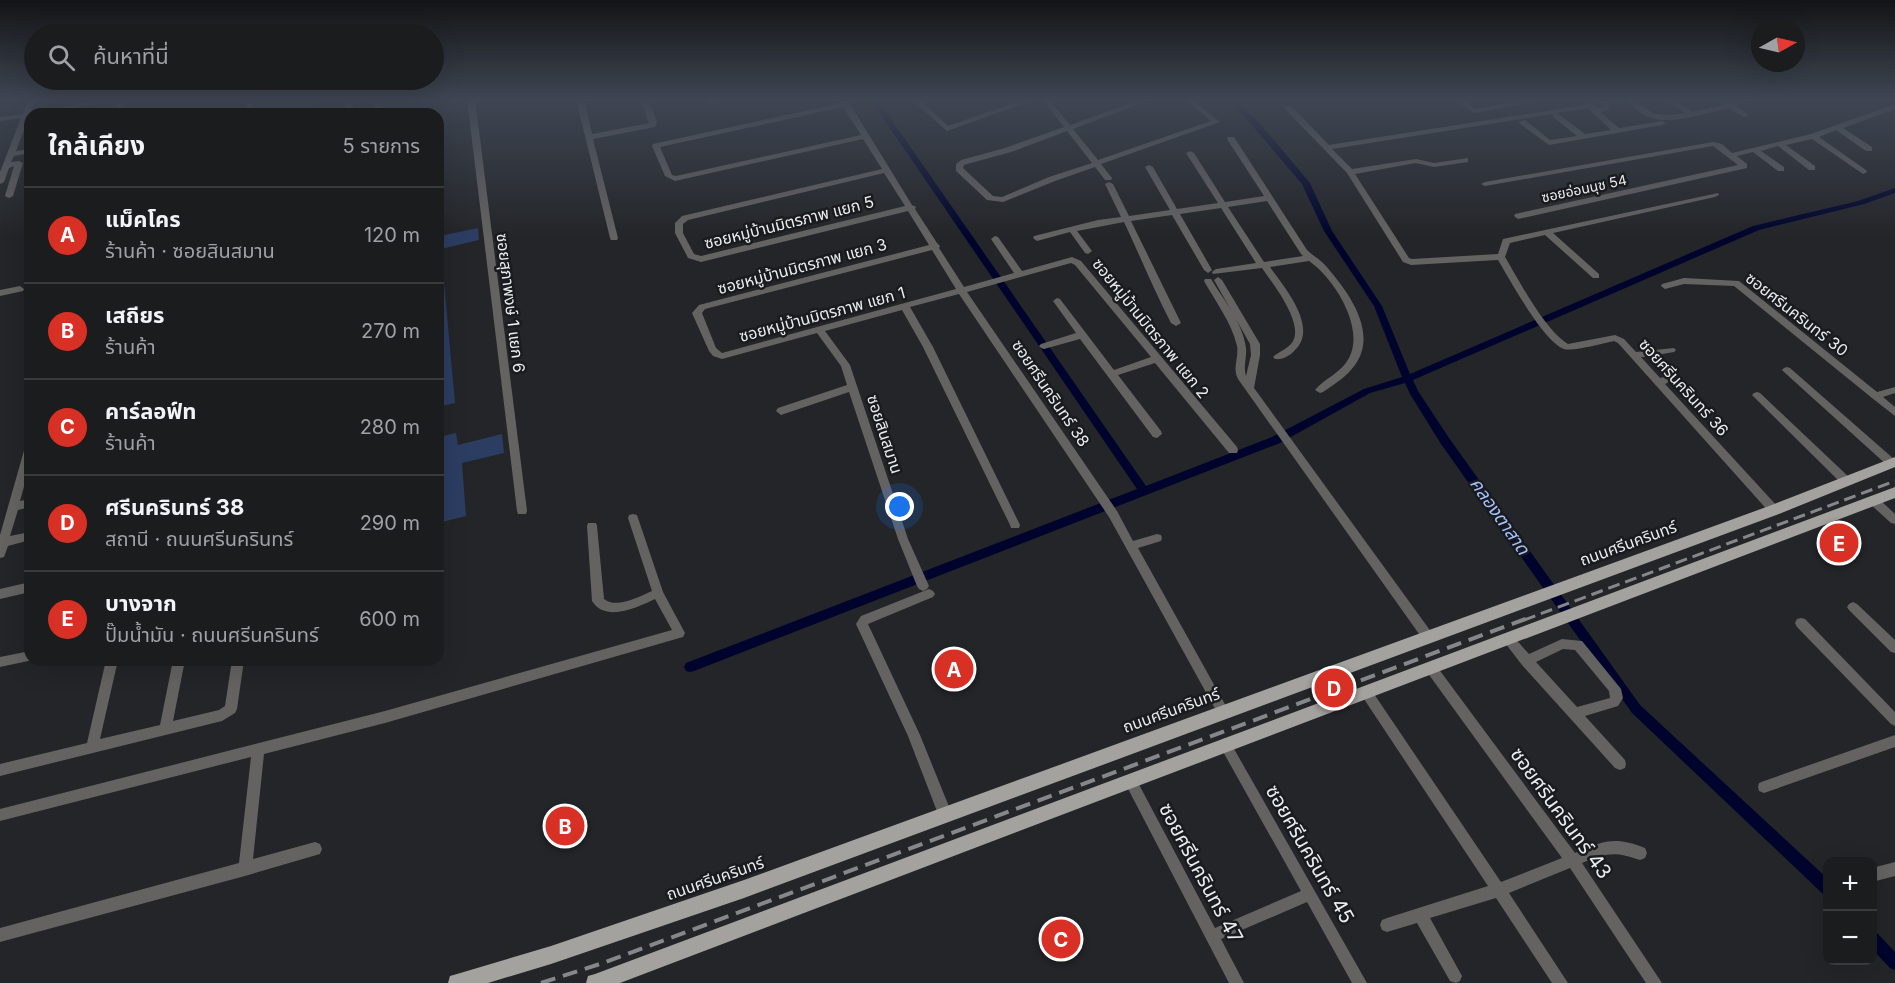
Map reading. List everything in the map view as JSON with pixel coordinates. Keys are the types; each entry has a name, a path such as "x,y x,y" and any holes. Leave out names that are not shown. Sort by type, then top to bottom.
{"main road":[{"name":"ถนนศรีนครินทร์","path":"457,983 551,955 736,892 1774,510 1893,463"},
{"path":"595,983 1895,492"}],"street":[{"path":"0,182 14,145"},
{"name":"ซอยสุภาพงษ์ 1 แยก 6","path":"477,145 522,511"},
{"path":"592,145 614,238"},
{"path":"661,145 656,146 669,176 675,178 826,145"},
{"name":"ซอยศรีนครินทร์ 38","path":"872,145 962,291 1113,514 1223,712"},
{"path":"1018,145 964,162 960,164 959,169 990,198 1000,201 1151,145"},
{"path":"1082,145 1108,181 1176,323"},
{"path":"1235,145 1304,252 1321,266 1354,317 1361,344 1347,370 1320,390"},
{"path":"1324,145 1350,171 1406,260 1411,262 1502,257 1506,242 1715,195"},
{"path":"1327,148 1345,145"},
{"name":"ซอยอ่อนนุช 54","path":"1485,184 1708,145"},
{"name":"ซอยอ่อนนุช 54","path":"1518,216 1743,167 1732,155 1715,145"},
{"path":"1732,155 1776,145"},
{"path":"1781,145 1812,168"},
{"path":"1825,145 1863,172"},
{"path":"1864,145 1869,148"},
{"path":"1755,150 1781,169"},
{"path":"10,154 24,152"},
{"path":"1190,153 1287,300 1299,328 1299,337 1295,346 1278,357"},
{"path":"6,166 21,160 9,196"},
{"path":"1350,171 1416,160 1434,165 1466,160"},
{"path":"1149,167 1212,276 1255,344 1257,353 1250,377 1250,387"},
{"name":"ซอยหมู่บ้านมิตรภาพ แยก 5","path":"888,170 685,218 678,226 691,256 701,258 912,207"},
{"path":"1037,238 1126,219 1270,198"},
{"path":"1072,229 1088,251"},
{"path":"1548,233 1596,276"},
{"path":"995,239 1020,275"},
{"name":"ซอยหมู่บ้านมิตรภาพ แยก 3","path":"704,331 696,313 702,307 936,246"},
{"name":"ซอยศรีนครินทร์ 36","path":"1502,257 1544,325 1562,346 1615,338 1621,341 1774,510"},
{"path":"1212,276 1311,258"},
{"name":"ซอยหมู่บ้านมิตรภาพ แยก 2","path":"962,291 1068,260 1075,261 1233,450"},
{"path":"1212,276 1240,342 1242,354 1239,372 1428,636"},
{"name":"ซอยศรีนครินทร์ 30","path":"1665,286 1684,282 1736,283 1895,412"},
{"path":"0,293 20,289"},
{"name":"ซอยหมู่บ้านมิตรภาพ แยก 1","path":"704,331 712,349 716,354 722,356 962,291"},
{"path":"1057,301 1157,434"},
{"path":"904,307 927,347 1015,525"},
{"name":"ซอยสินสมาน","path":"820,330 841,359 916,572 926,590 865,620 862,624 914,735 945,814"},
{"path":"1044,346 1082,335"},
{"path":"1635,355 1671,350"},
{"path":"1650,353 1669,375 1668,378 1659,382"},
{"path":"1111,374 1156,359"},
{"path":"1787,370 1893,463"},
{"path":"781,411 852,387"},
{"path":"1875,396 1895,390"},
{"path":"1757,395 1847,482"},
{"path":"0,554 24,468"},
{"path":"1873,500 1895,520"},
{"path":"13,507 24,504"},
{"path":"0,815 385,717 679,633 658,593 633,518"},
{"path":"592,526 598,601 603,607 612,609 658,593"},
{"path":"4,542 24,537"},
{"path":"1131,546 1156,538"},
{"path":"0,594 24,588"},
{"path":"1853,607 1895,648"},
{"path":"1801,623 1895,720"},
{"path":"1509,639 1526,661 1620,764"},
{"path":"1526,661 1562,644 1578,645 1615,689 1617,698 1614,702 1574,714"},
{"path":"0,662 24,657"},
{"path":"92,747 111,666"},
{"path":"166,728 178,666"},
{"path":"0,770 228,712 231,709 237,666"},
{"name":"ซอยศรีนครินทร์ 43","path":"1431,668 1572,860 1656,983"},
{"path":"1366,692 1561,983"},
{"path":"1764,787 1895,741"},
{"name":"ซอยศรีนครินทร์ 45","path":"1225,744 1360,983"},
{"path":"245,869 258,749"},
{"name":"ซอยศรีนครินทร์ 47","path":"1130,780 1237,983"},
{"path":"1387,925 1499,890 1572,860 1611,847 1640,853"},
{"path":"0,935 315,849"},
{"path":"1877,874 1895,869"},
{"path":"1212,936 1310,894"},
{"path":"1420,914 1455,976"}],"shaded area":[{"path":"478,228 479,240 444,248 444,235"},
{"path":"444,282 455,403 444,406"},
{"path":"456,433 458,445 502,434 504,453 462,463 466,516 444,522 444,436"}],"waterway":[{"path":"905,145 1144,491"},
{"name":"คลองตาสาด","path":"1273,145 1306,183 1328,231 1378,306 1408,379"},
{"path":"1408,379 1756,228 1844,207 1895,190"},
{"path":"690,667 1276,440 1367,391 1408,379"},
{"name":"คลองตาสาด","path":"1408,379 1413,392 1445,441 1636,709 1823,884"},
{"name":"คลองตาสาด","path":"1877,943 1895,963"}],"railway":[{"path":"1524,620 1895,481"},
{"path":"541,983 603,963 1528,618"}],"place":[{"name":"บางจาก","path":"1839,543"},
{"name":"แม็คโคร","path":"954,669"},
{"name":"ศรีนครินทร์ 38","path":"1334,688"},
{"name":"เสถียร","path":"565,826"},
{"name":"คาร์ลอฟ์ท","path":"1061,939"}]}
